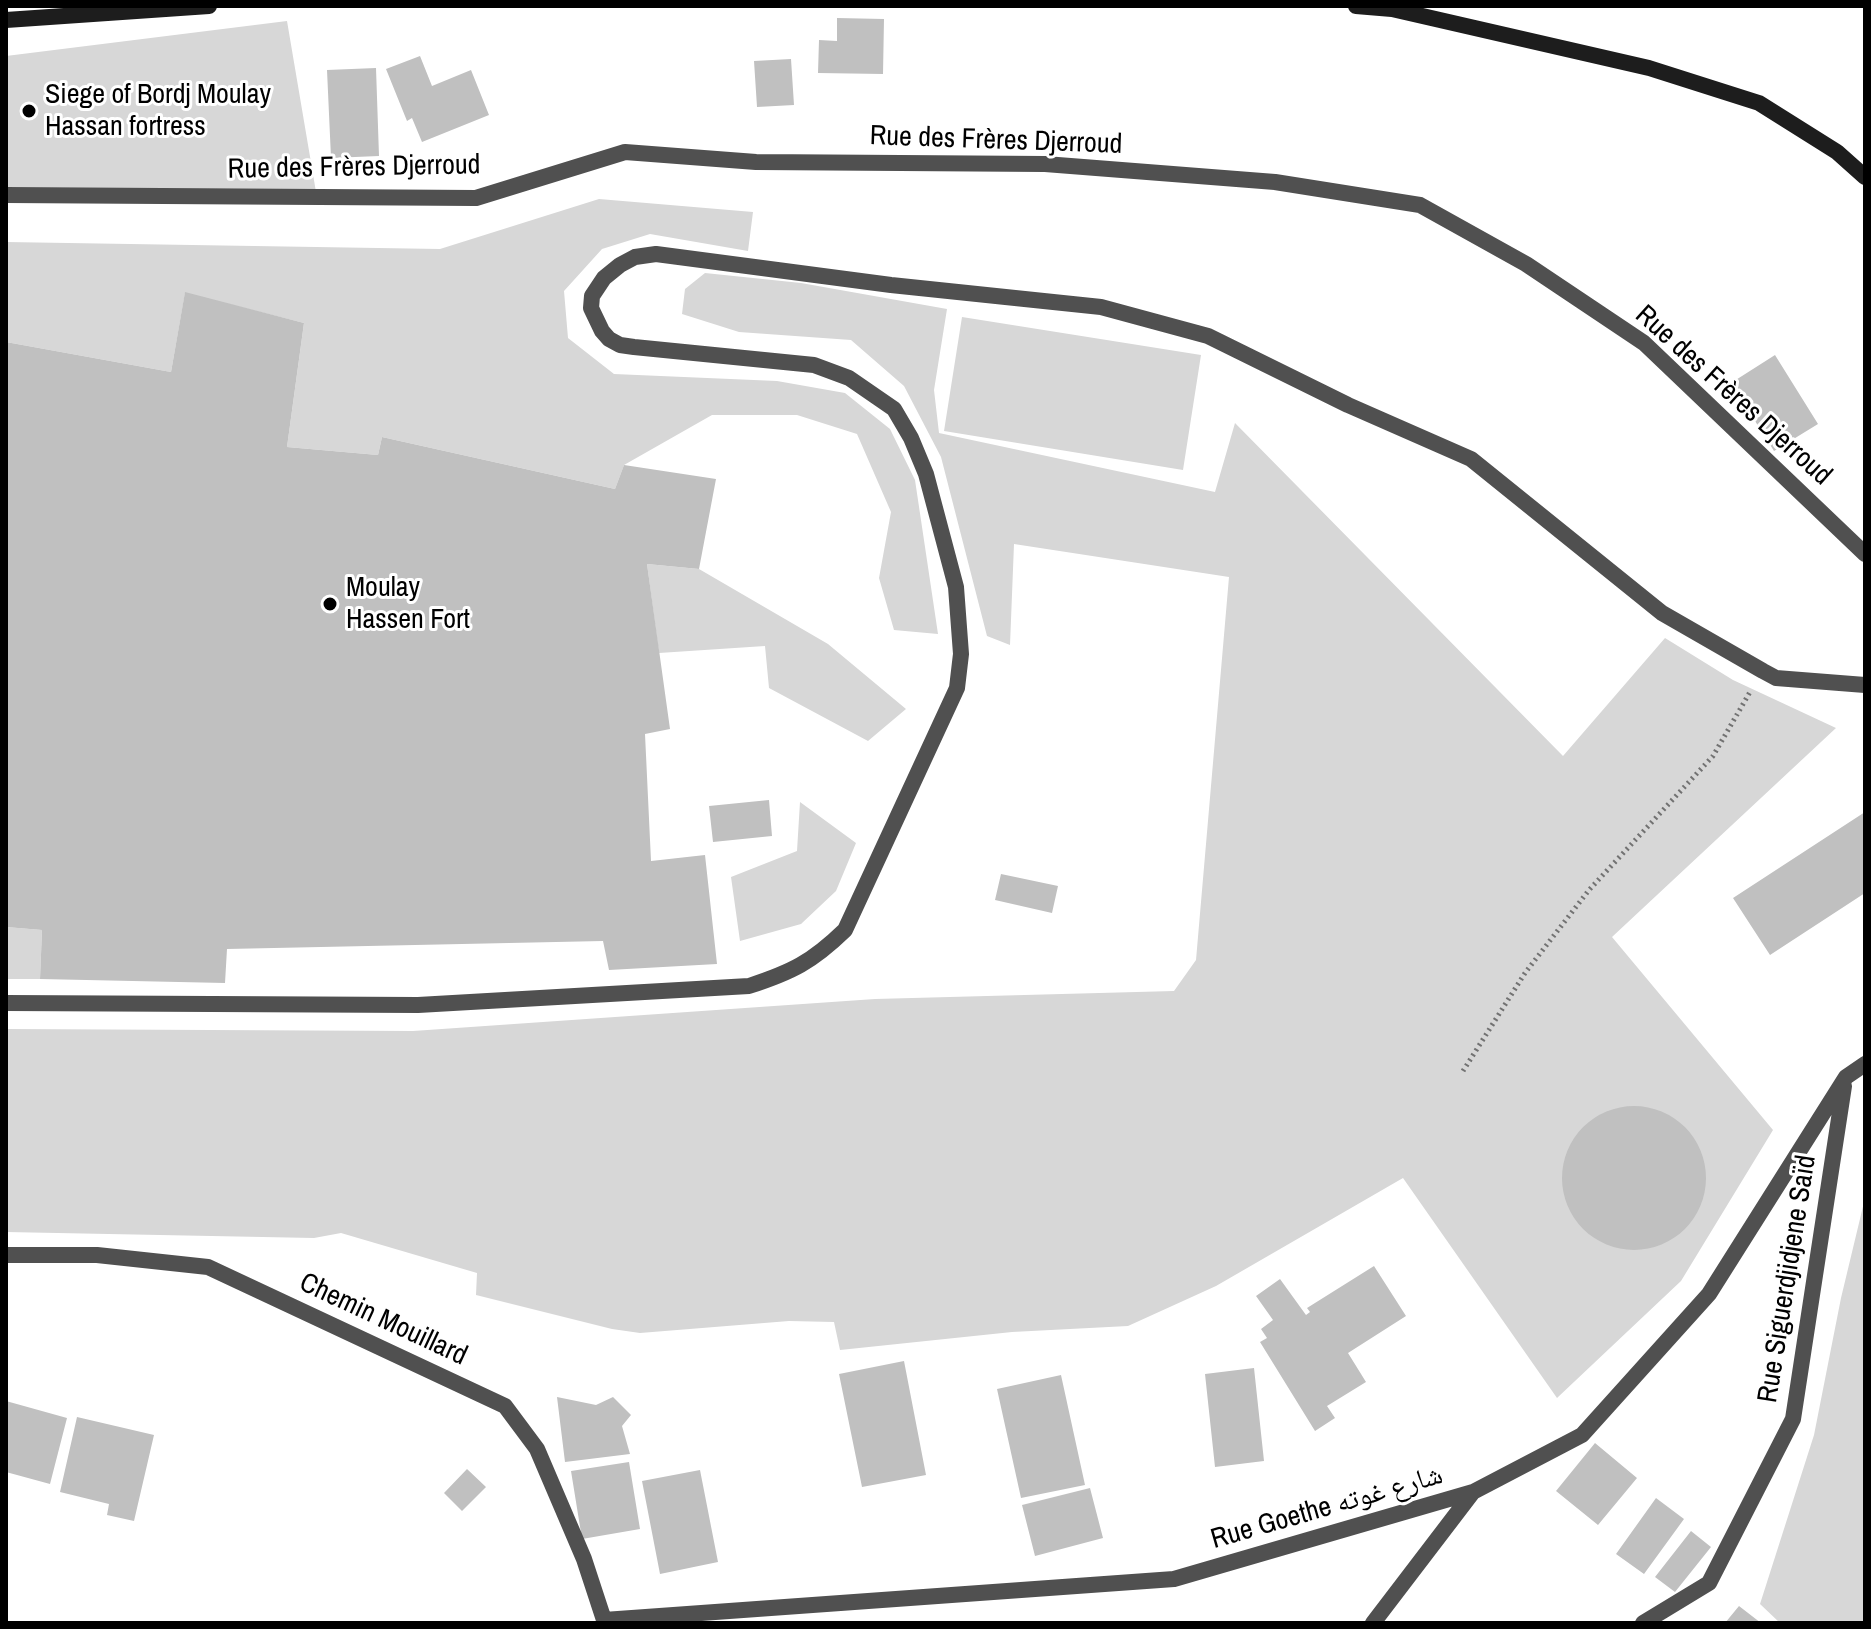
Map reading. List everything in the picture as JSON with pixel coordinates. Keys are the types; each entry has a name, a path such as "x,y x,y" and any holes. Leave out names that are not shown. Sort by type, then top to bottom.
{"main road":[{"path":"6,20 209,6"},
{"path":"1356,6 1392,9 1649,68 1759,103 1837,152 1865,177"}],"street":[{"name":"Rue des Frères Djerroud","path":"6,195 476,198 625,152 756,162 1045,164 1275,182 1420,205 1526,264 1644,343 1865,554"},
{"path":"6,1003 418,1005 749,986 787,973 819,955 845,930 957,688 961,654 956,587 926,474 911,438 894,409 849,378 814,365 634,347 609,339 591,308 592,296 604,278 635,257 656,254 891,285 1101,307 1208,336 1348,405 1471,459 1662,613 1776,678 1865,685"},
{"name":"Rue Goethe شارع غوته","path":"604,1620 1174,1579 1473,1492 1582,1435 1709,1294 1846,1077 1865,1064"},
{"name":"Rue Siguerdjidjene Saïd","path":"1643,1623 1709,1583 1793,1419 1846,1077"},
{"name":"Chemin Mouillard","path":"6,1255 97,1255 208,1267 505,1406 537,1449 584,1559 604,1620"},
{"path":"1373,1623 1473,1492"}],"path":[{"path":"1463,1071 1525,973 1589,890 1713,756 1763,671"}],"shaded area":[{"path":"287,21 316,192 6,197 6,56"},
{"path":"599,199 753,212 748,251 650,234 602,249 564,291 568,338 614,374 777,381 845,393 890,429 915,480 938,634 894,630 879,578 891,512 857,434 797,415 712,415 624,465 615,489 382,437 378,455 287,447 304,323 185,293 171,372 6,342 6,242 440,249"},
{"path":"705,273 801,283 947,309 934,390 939,433 1215,492 1235,423 1563,756 1665,638 1733,680 1836,728 1612,937 1773,1130 1681,1281 1557,1398 1403,1178 1216,1286 1128,1326 1012,1332 840,1350 834,1322 789,1321 640,1333 612,1329 476,1295 477,1273 341,1233 314,1238 6,1232 6,1029 413,1031 875,999 1174,991 1196,960 1229,577 1014,544 1010,645 987,636 941,457 904,386 851,340 739,332 682,314 685,289"},
{"path":"962,317 1201,355 1183,470 944,431"},
{"path":"647,564 699,569 828,644 906,709 868,741 769,688 765,646 659,653"},
{"path":"800,802 856,843 836,891 801,924 740,941 731,877 797,851"},
{"path":"6,927 42,930 40,979 6,979"},
{"path":"1865,1198 1865,1623 1780,1623 1760,1604 1814,1435 1841,1298"}],"building":[{"path":"837,18 884,19 883,74 818,73 819,40 837,41"},
{"path":"420,56 432,86 471,70 489,115 422,142 412,118 407,121 386,69"},
{"path":"791,59 794,105 757,107 754,61"},
{"path":"376,68 379,156 331,158 327,70"},
{"name":"Moulay Hassen Fort","path":"185,292 304,323 287,447 378,455 382,437 615,489 624,465 716,479 699,569 647,564 670,729 645,734 651,861 705,855 717,964 609,970 603,941 227,949 225,983 40,979 42,930 6,927 6,342 171,372"},
{"path":"1775,355 1818,424 1774,451 1731,383"},
{"path":"769,800 772,836 713,842 709,806"},
{"path":"1865,812 1865,893 1770,955 1733,898"},
{"path":"1001,874 1058,886 1052,913 995,900"},
{"path":"1634,1106 1661,1112 1685,1127 1700,1151 1706,1178 1700,1205 1685,1229 1661,1244 1634,1250 1607,1244 1583,1229 1568,1205 1562,1178 1568,1151 1583,1127 1607,1112"},
{"path":"1374,1266 1406,1316 1348,1353 1366,1382 1327,1406 1335,1418 1315,1431 1260,1342 1267,1338 1261,1329 1273,1320 1256,1296 1280,1279 1306,1315 1310,1312 1307,1308"},
{"path":"904,1361 926,1475 862,1487 839,1374"},
{"path":"1254,1368 1264,1461 1215,1467 1205,1374"},
{"path":"1061,1375 1085,1485 1021,1498 997,1389"},
{"path":"557,1397 596,1405 613,1397 631,1415 622,1426 630,1454 565,1462"},
{"path":"6,1401 67,1418 50,1484 6,1472"},
{"path":"77,1417 154,1435 134,1521 107,1515 109,1504 60,1492"},
{"path":"1595,1443 1637,1478 1598,1525 1556,1491"},
{"path":"629,1462 640,1529 582,1539 571,1471"},
{"path":"467,1469 486,1487 462,1511 444,1493"},
{"path":"700,1470 718,1562 660,1574 642,1481"},
{"path":"1090,1488 1103,1538 1035,1556 1022,1505"},
{"path":"1656,1498 1684,1519 1644,1574 1616,1554"},
{"path":"1691,1531 1711,1547 1675,1592 1655,1577"},
{"path":"1739,1606 1761,1623 1725,1623"}],"place":[{"name":"Siege of Bordj Moulay Hassan fortress","path":"29,111"},
{"name":"Moulay Hassen Fort","path":"330,604"}]}
